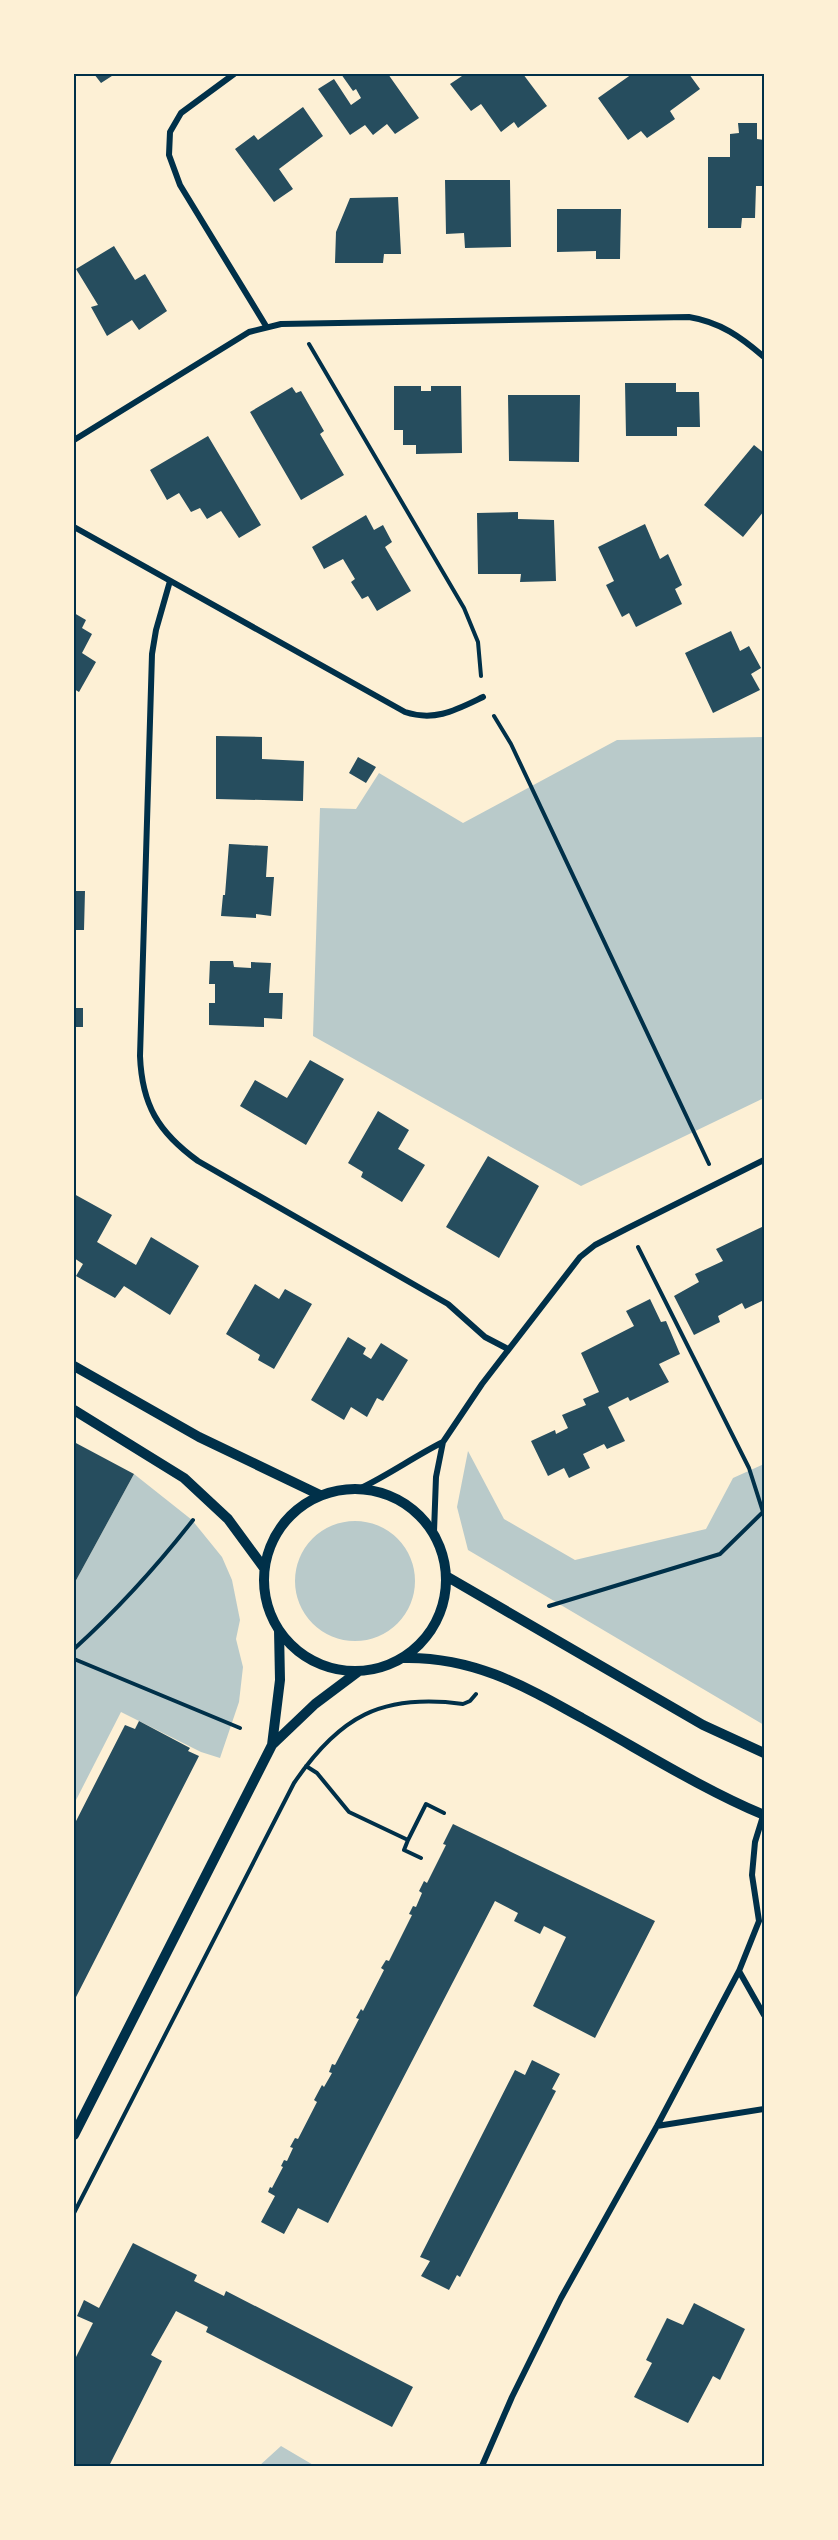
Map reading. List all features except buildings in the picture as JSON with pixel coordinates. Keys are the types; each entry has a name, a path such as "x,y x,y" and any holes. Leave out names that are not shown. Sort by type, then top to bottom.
{"street":[{"path":"234,74 181,113 170,132 168,155 180,185 266,326"},
{"path":"74,440 228,344 249,332 266,326 300,322 689,317 708,320 722,326 765,357"},
{"path":"74,527 405,712 422,717 437,717 483,697"},
{"path":"170,581 156,630 152,654 140,1056 141,1075 149,1106 164,1132 198,1161 448,1304 485,1337 508,1348"},
{"path":"434,1532 436,1477 443,1442 508,1348 580,1257 595,1245 627,1228 765,1160"},
{"path":"74,1366 198,1437 320,1495"},
{"path":"74,1410 184,1478 234,1526 264,1568"},
{"path":"361,1488 390,1474 443,1442"},
{"path":"361,1488 382,1492 402,1501 420,1514 434,1532 443,1553 446,1576 445,1596 440,1614 431,1632 402,1658 382,1667 359,1671 337,1669 315,1663 296,1650 279,1630 266,1601 264,1568 277,1532 289,1516 303,1504 320,1495 341,1489 361,1488"},
{"path":"446,1576 703,1725 765,1753"},
{"path":"272,1745 280,1680 279,1630"},
{"path":"402,1658 452,1661 486,1670 540,1694 764,1814 755,1842 752,1875 762,1919 739,1971 657,2126 561,2298 512,2397 482,2466"},
{"path":"74,2135 272,1745 315,1704 359,1671"},
{"path":"739,1971 765,2015"},
{"path":"657,2126 765,2109"}],"path":[{"path":"300,322 312,353 464,608 478,642 483,697 511,744 718,1183"},
{"path":"543,1603 551,1607 720,1554 764,1511 749,1468 627,1228"},
{"path":"74,1649 97,1628 165,1555 209,1501"},
{"path":"74,1659 240,1728"},
{"path":"74,2213 288,1794 306,1765 334,1733 370,1712 417,1700 463,1704 470,1701 478,1691"},
{"path":"306,1765 317,1773 349,1812 408,1840"},
{"path":"421,1858 404,1850 426,1804 444,1813"}],"shaded area":[{"path":"764,737 764,1098 581,1186 313,1036 320,808 356,809 379,773 463,823 617,740"},
{"path":"468,1451 504,1519 575,1560 706,1529 733,1478 764,1464 764,1725 468,1550 457,1507"},
{"path":"134,1474 192,1520 222,1557 232,1580 240,1620 236,1639 243,1667 239,1702 220,1758 201,1752 121,1712 74,1804 74,1584"},
{"path":"355,1521 378,1525 398,1538 411,1558 415,1581 411,1604 398,1624 378,1637 355,1641 332,1637 312,1624 299,1604 295,1581 299,1558 312,1538 332,1525"},
{"path":"281,2446 315,2466 259,2466"}]}
